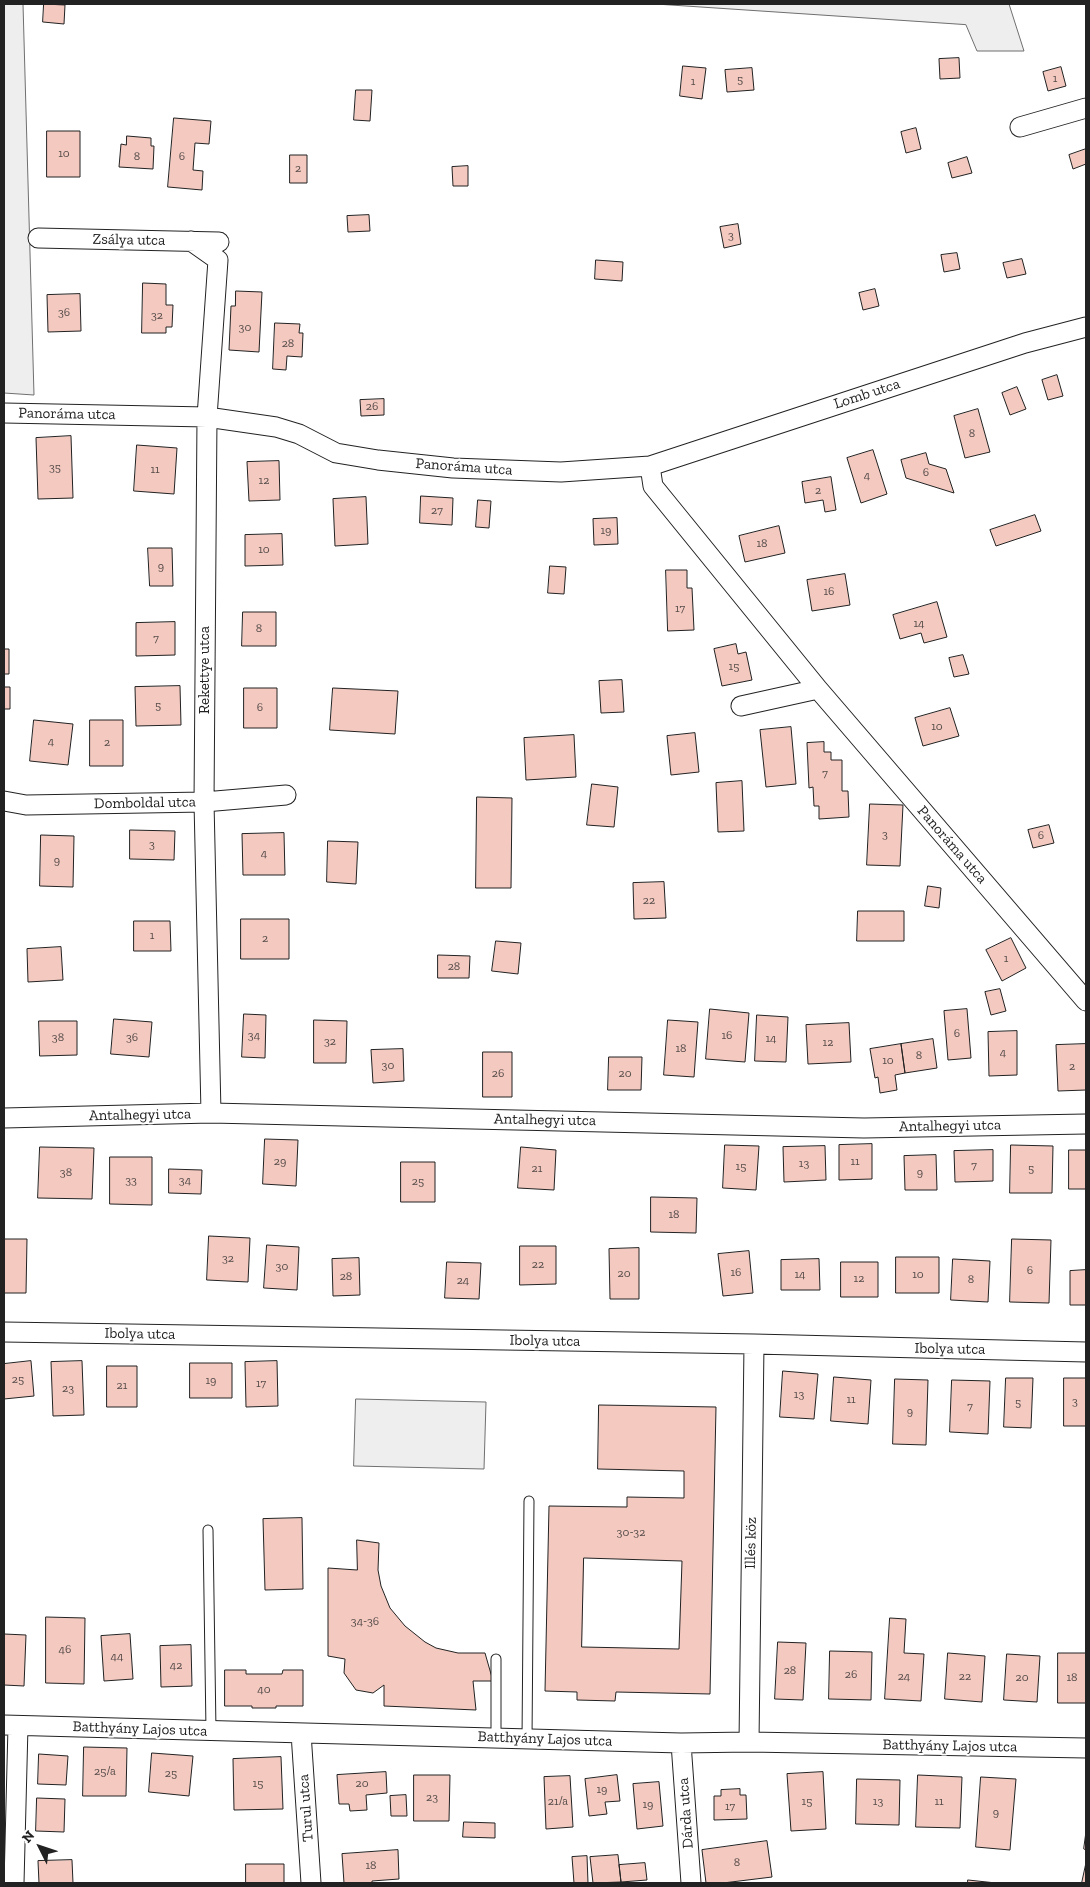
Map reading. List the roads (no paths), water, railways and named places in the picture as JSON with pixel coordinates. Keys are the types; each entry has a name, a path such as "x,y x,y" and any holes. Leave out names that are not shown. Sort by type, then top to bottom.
{"street":[{"path":"1020,127 1086,108"},
{"name":"Zsálya utca","path":"38,238 220,242"},
{"name":"Rekettye utca","path":"191,241 218,260 207,416 204,802 211,1113"},
{"name":"Lomb utca","path":"650,466 1025,343 1086,328"},
{"name":"Panoráma utca","path":"4,414 207,416 276,427 299,434 336,453 378,460 453,468 561,472 650,466 653,486 818,689 1086,1001"},
{"path":"741,706 818,689"},
{"name":"Domboldal utca","path":"4,801 26,805 204,802 286,795"},
{"name":"Antalhegyi utca","path":"4,1118 211,1113 864,1128 1086,1124"},
{"name":"Ibolya utca","path":"4,1332 754,1344 1086,1352"},
{"name":"Illés köz","path":"749,1742 754,1344"},
{"path":"11,1725 14,1883"},
{"name":"Batthyány Lajos utca","path":"11,1725 681,1743 749,1742 1086,1748"},
{"name":"Turul utca","path":"301,1733 311,1883"},
{"name":"Dárda utca","path":"681,1743 691,1883"}],"lane":[{"path":"527,1739 529,1501"},
{"path":"208,1530 211,1731"},
{"path":"496,1659 496,1738"}]}
